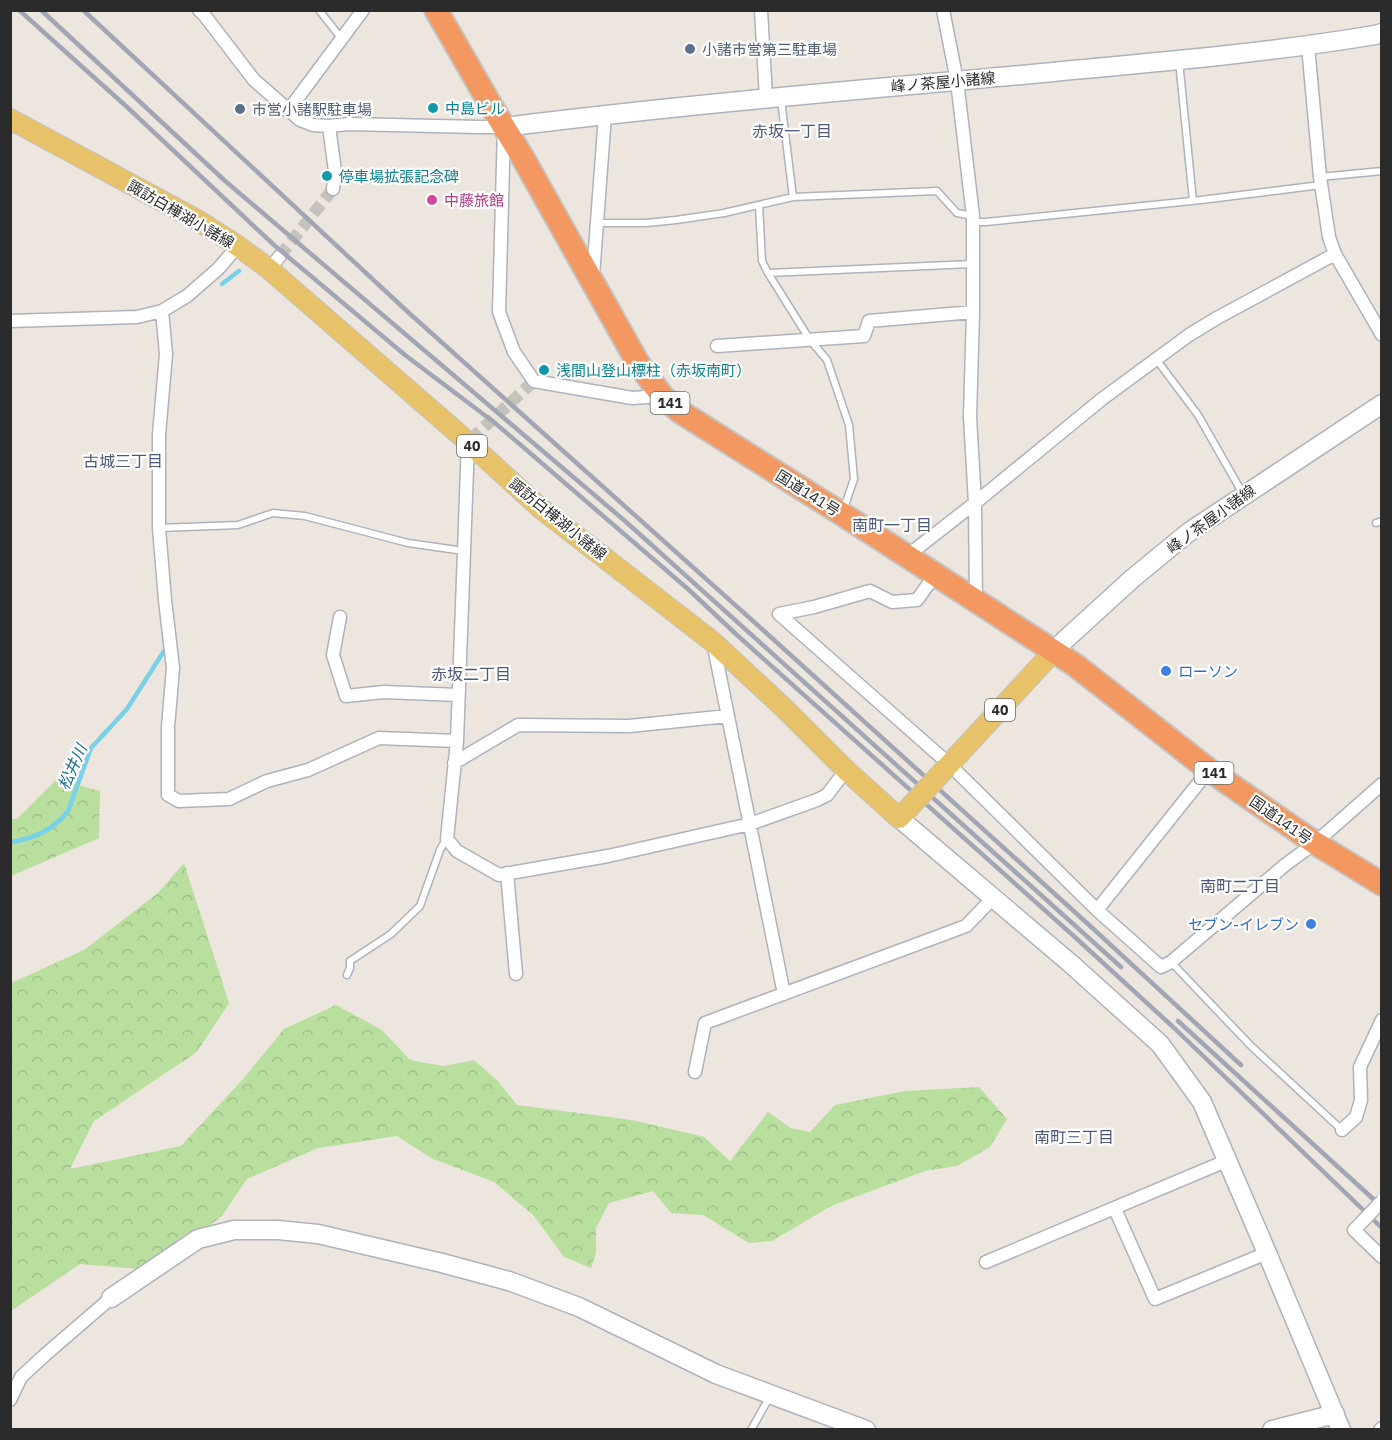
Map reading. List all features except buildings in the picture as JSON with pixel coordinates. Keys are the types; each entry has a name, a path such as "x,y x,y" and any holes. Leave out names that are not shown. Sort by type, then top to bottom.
{"highway":[{"name":"国道141号","path":"436,10 638,363 662,396 679,411 1075,665 1209,770 1315,843 1382,884"}],"main road":[{"name":"諏訪白樺湖小諸線","path":"10,119 199,221 238,246 275,262 539,507 713,642 846,770 904,814"},
{"name":"40","path":"904,814 1053,652"}],"street":[{"path":"288,111 363,10"},
{"path":"761,10 773,97"},
{"path":"943,10 957,81 973,219 970,417 975,504 976,602"},
{"path":"206,12 254,80 300,120 313,125 329,126 348,124 504,127 500,312 514,352 534,381 632,398 662,396"},
{"name":"峰ノ茶屋小諸線","path":"504,127 773,97 1179,60 1308,46 1382,33"},
{"path":"1308,46 1321,181 1329,237 1335,255 1382,335"},
{"path":"592,280 605,115"},
{"path":"329,126 335,171 333,189"},
{"path":"10,321 136,317 162,311 187,296 218,270 238,246"},
{"path":"907,556 975,504 1102,399 1190,335 1217,318 1335,255"},
{"path":"162,311 166,354 159,435 159,528 173,668 168,727 168,795 179,801 229,799 267,781 308,770 379,738 457,741"},
{"path":"717,346 864,336 869,321 973,312"},
{"name":"峰ノ茶屋小諸線","path":"1053,652 1133,578 1189,532 1382,404"},
{"path":"469,441 457,741 447,839 457,851 499,875 609,856 750,824 818,800 827,795 846,770"},
{"path":"935,575 917,600 892,602 870,591 779,614 948,766 1161,967 1171,962 1284,865 1315,843 1382,784"},
{"path":"340,617 333,655 346,696 384,692 458,695"},
{"path":"713,642 784,994"},
{"path":"454,763 518,724 629,726 728,716"},
{"path":"1098,910 1209,770"},
{"path":"904,814 993,898 1160,1044 1202,1102 1338,1422 1272,1430"},
{"path":"507,873 516,974"},
{"path":"695,1072 705,1023 966,926 993,898"},
{"path":"1342,1130 1356,1117 1361,1100 1360,1067 1382,1020"},
{"path":"986,1262 1226,1161"},
{"path":"1382,1201 1354,1230 1382,1257"},
{"path":"1115,1209 1155,1299 1267,1253"},
{"path":"10,1400 21,1377 111,1298 198,1239 234,1230 278,1230 318,1234 509,1281 579,1306 716,1374 866,1430"}],"lane":[{"path":"319,10 342,39"},
{"path":"1179,60 1193,201"},
{"path":"773,97 793,197"},
{"path":"597,223 676,220 724,213 793,197 937,191 957,213 986,222 1193,201 1382,171"},
{"path":"759,205 762,261 810,340 827,360 849,425 854,479 842,514"},
{"path":"768,273 972,264"},
{"path":"1156,359 1198,416 1243,495"},
{"path":"159,528 238,525 273,513 305,516 408,543 464,551"},
{"path":"348,975 350,961 391,934 420,906 440,850 447,839"},
{"path":"1171,962 1251,1046 1342,1130"},
{"path":"752,1430 771,1395"}],"green space":[{"path":"57,779 100,791 99,838 11,876 11,819 17,819"},
{"path":"184,863 229,1003 197,1052 94,1121 70,1169 181,1146 244,1078 284,1029 336,1005 382,1030 410,1060 443,1066 474,1060 498,1081 517,1105 632,1120 704,1137 730,1161 768,1112 791,1128 810,1132 835,1105 905,1091 979,1087 1007,1119 990,1147 957,1166 925,1171 831,1206 772,1241 749,1243 703,1215 671,1213 653,1191 609,1203 596,1228 596,1253 591,1268 564,1257 534,1216 494,1182 431,1158 397,1136 318,1148 247,1179 222,1216 151,1270 80,1264 11,1311 11,983 84,950 158,893"}],"waterway":[{"name":"松井川","path":"222,284 239,271"},
{"name":"松井川","path":"10,842 43,832 68,811 91,748 127,709 164,651"}],"tunnel":[{"path":"280,256 333,189"},
{"path":"471,439 534,381"}],"railway":[{"path":"19,10 127,107 274,245 405,355 495,423 688,589 1172,1026 1382,1228"},
{"path":"41,10 224,180 625,521 1121,967"},
{"path":"83,10 409,313 753,621 1241,1065"},
{"path":"1178,1021 1382,1207"}],"place":[{"name":"小諸市営第三駐車場","path":"690,49"},
{"name":"中島ビル","path":"433,108"},
{"name":"市営小諸駅駐車場","path":"240,109"},
{"name":"停車場拡張記念碑","path":"327,176"},
{"name":"中藤旅館","path":"432,200"},
{"name":"浅間山登山標柱（赤坂南町）","path":"544,370"},
{"name":"ローソン","path":"1166,671"},
{"name":"セブン-イレブン","path":"1311,924"}],"district":[{"name":"赤坂一丁目","path":"792,131"},
{"name":"古城三丁目","path":"123,461"},
{"name":"南町一丁目","path":"892,525"},
{"name":"赤坂二丁目","path":"471,674"},
{"name":"南町二丁目","path":"1240,886"},
{"name":"南町三丁目","path":"1074,1137"}]}
